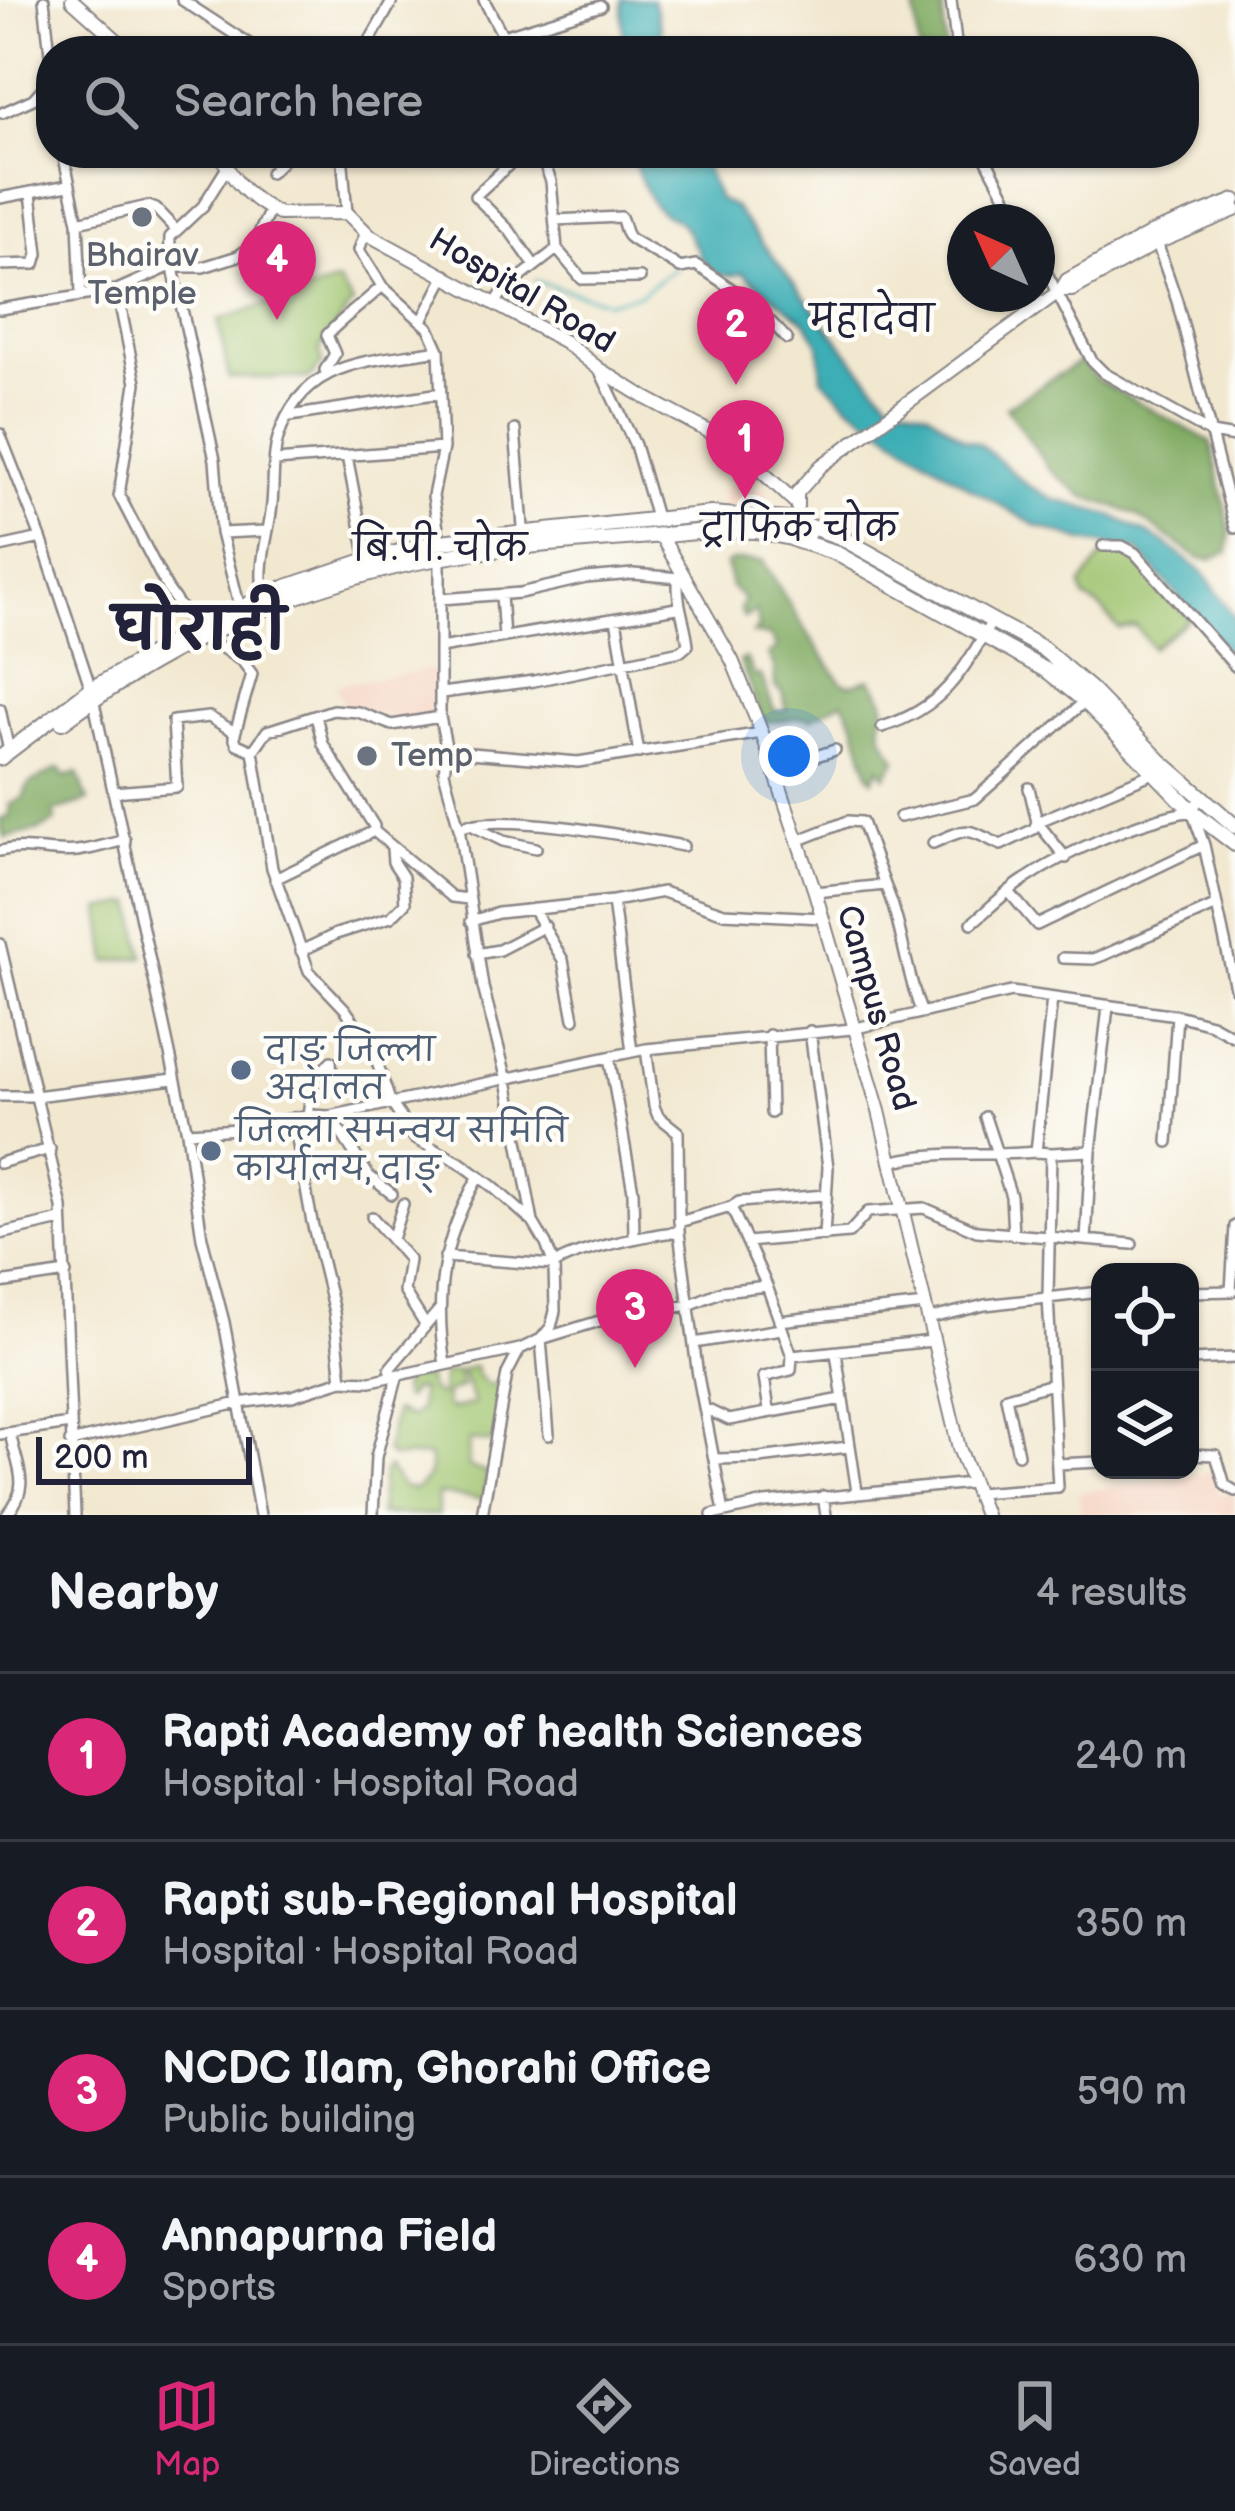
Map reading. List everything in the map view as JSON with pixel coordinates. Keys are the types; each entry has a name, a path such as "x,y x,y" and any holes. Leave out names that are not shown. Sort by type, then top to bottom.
{"main road":[{"path":"4,755 92,694 240,608 367,560 659,529 711,514 840,537 988,627 1084,701 1153,773 1235,826"},
{"path":"200,633 287,598 440,550"},
{"path":"988,627 1042,648 1074,675 1235,844"},
{"path":"0,770 92,694"}],"street":[{"path":"44,0 48,36"},
{"path":"72,0 112,36"},
{"path":"182,0 237,36"},
{"path":"373,36 394,0"},
{"path":"484,0 500,36"},
{"path":"951,0 955,36"},
{"path":"518,36 583,6 602,6"},
{"path":"2,113 36,96"},
{"path":"65,168 78,222 80,294"},
{"path":"270,172 274,168"},
{"path":"240,608 221,533 214,460 168,245 175,230 203,206 226,170 233,182 279,214 347,213 343,168"},
{"path":"504,168 475,196 535,266"},
{"path":"546,168 557,249 582,279 640,278"},
{"path":"991,168 1010,204"},
{"path":"0,199 68,185"},
{"path":"0,265 35,264 31,193"},
{"path":"797,526 797,494 803,484 852,442 1058,291 1066,280 1153,232 1235,200"},
{"path":"78,222 148,206 175,230"},
{"path":"0,309 117,290 171,268 203,267 238,256 254,244 270,210"},
{"path":"1058,291 1072,290 1157,243 1235,210"},
{"name":"Hospital Road","path":"347,213 369,235 580,351 599,369 739,448 797,526"},
{"path":"555,220 621,217 627,235 636,243 680,268 696,265 718,278 767,316 787,339"},
{"path":"369,235 359,250 382,286 422,321 439,350 443,448 433,496 440,550 444,772 464,826 471,921 533,1222"},
{"path":"1157,243 1177,301 1235,528"},
{"path":"495,304 504,290 557,249"},
{"path":"422,321 446,275"},
{"path":"322,374 335,354 327,335 330,330 382,286"},
{"path":"1055,286 1092,361 1104,373 1211,433 1235,437"},
{"path":"117,290 136,383 119,496 167,587 200,633 252,674 236,733 237,744 253,751"},
{"path":"264,596 260,570 277,441 308,386 335,368 439,350"},
{"path":"599,369 635,445 659,529"},
{"path":"290,416 441,393"},
{"path":"515,430 525,542"},
{"path":"0,434 41,538 92,694 188,1132 202,1238 260,1515"},
{"path":"276,461 443,448"},
{"path":"347,456 367,560"},
{"name":"Campus Road","path":"659,529 682,578 732,660 815,892 890,1162 932,1341 985,1515"},
{"path":"221,533 266,531"},
{"path":"0,547 41,538"},
{"path":"1102,546 1122,546 1135,553 1235,666"},
{"path":"441,599 501,595 586,578 633,574 682,578 677,608 688,645 681,651 626,664 441,693"},
{"path":"501,595 504,638"},
{"path":"440,648 677,608"},
{"path":"616,619 639,753"},
{"path":"882,727 930,707 960,676 988,627"},
{"path":"900,817 975,799 1084,701"},
{"path":"0,709 4,755"},
{"path":"384,1102 372,1047 308,971 274,878 253,751 267,731 345,709 392,725 440,717"},
{"path":"316,716 323,744 374,831 452,897 468,899"},
{"path":"113,792 177,787 173,721 209,717 236,733"},
{"path":"447,751 578,762 762,734"},
{"path":"772,770 835,750"},
{"path":"1036,822 1153,773"},
{"path":"965,802 978,830 1001,845 1034,829 1029,788"},
{"path":"972,923 1009,892 1066,857 1196,804 1235,988"},
{"path":"797,841 848,820 862,822 893,904 908,977 921,1012"},
{"path":"464,826 488,821 683,846"},
{"path":"1036,822 1066,857"},
{"path":"464,826 536,848"},
{"path":"933,843 978,830"},
{"path":"274,878 374,831"},
{"path":"0,850 26,846 41,853 75,851 125,840"},
{"path":"1009,892 1037,925 1204,845"},
{"path":"301,951 335,934 391,917 405,903 403,878 393,862 392,849"},
{"path":"815,892 885,885"},
{"path":"471,921 663,892 724,913 822,918"},
{"path":"613,901 632,1052"},
{"path":"1063,958 1093,958 1126,947 1217,904"},
{"path":"533,909 563,960 574,1019"},
{"path":"477,954 499,950 545,926"},
{"path":"0,944 50,1148 61,1220 75,1515"},
{"path":"188,1132 239,1129 308,1114 330,1116 646,1049 852,1029 1011,992 1177,1015 1211,1024 1235,1037"},
{"path":"1036,1152 1052,998"},
{"path":"1086,1240 1108,1007"},
{"path":"0,1016 16,1009"},
{"path":"1168,1142 1177,1015"},
{"path":"810,1031 828,1167 824,1236"},
{"path":"769,1036 771,1113"},
{"path":"646,1049 653,1106 678,1132 679,1227 718,1513 902,1487 1058,1487 1048,1297 1051,1153"},
{"path":"609,1057 633,1192 634,1236"},
{"path":"0,1096 174,1079"},
{"path":"308,1114 310,1100 328,1090 329,1082 369,1092 415,1138 459,1162 541,1232 554,1265 555,1311 541,1339 549,1435"},
{"path":"330,1116 369,1176 392,1194"},
{"path":"985,1117 1011,1196 1013,1234"},
{"path":"293,1118 337,1327 342,1380"},
{"path":"0,1162 50,1148"},
{"path":"890,1162 940,1152 996,1156 1091,1151"},
{"path":"445,1365 439,1310 445,1257 478,1178"},
{"path":"445,1257 554,1265 564,1256 679,1227 739,1202 825,1195"},
{"path":"392,1236 403,1204"},
{"path":"731,1207 792,1356 791,1370 764,1376 770,1410"},
{"path":"746,1242 854,1232 868,1212 923,1208 977,1232 1132,1244"},
{"path":"372,1217 409,1259 404,1291 424,1323"},
{"path":"0,1234 61,1220"},
{"path":"1199,1292 1233,1291 1235,1226"},
{"path":"0,1283 66,1273"},
{"path":"70,1442 239,1403 292,1396 342,1380 371,1381 520,1349 606,1319 689,1305 722,1291 767,1286"},
{"path":"694,1343 780,1325 1091,1293"},
{"path":"373,1515 376,1457 395,1375 390,1368 439,1310"},
{"path":"792,1356 932,1341"},
{"path":"482,1515 507,1374 520,1349"},
{"path":"836,1353 857,1492"},
{"path":"1199,1360 1235,1358"},
{"path":"1018,1454 1006,1397 1052,1384"},
{"path":"704,1408 729,1420 842,1399"},
{"path":"0,1506 8,1515 23,1486 5,1434 70,1424"},
{"path":"714,1459 848,1447"},
{"path":"1199,1454 1216,1455 1225,1485 1235,1491"},
{"path":"1057,1464 1091,1462"},
{"path":"823,1496 826,1515"}],"shaded area":[{"path":"724,486 768,489 766,512 723,510"},
{"path":"435,669 437,715 402,720 344,705 335,685"},
{"path":"1215,1471 1217,1495 1234,1493 1235,1515 1081,1515 1079,1492 1163,1479 1199,1479 1199,1473"}],"green space":[{"path":"914,0 942,0 945,36 918,36"},
{"path":"338,282 353,303 320,348 322,365 309,378 229,378 218,320"},
{"path":"1081,361 1097,380 1211,442 1230,530 1228,552 1211,560 1198,558 1135,514 1083,496 1050,470 1006,407"},
{"path":"1114,550 1135,557 1189,619 1152,648 1136,626 1119,629 1100,607 1084,598 1081,586 1103,555"},
{"path":"763,561 841,681 849,685 870,679 878,690 884,703 882,733 897,759 885,777 879,767 873,780 869,775 856,727 843,701 811,719 763,721 740,661 746,658 754,676 761,675 774,710 783,712 787,710 775,687 768,655 777,648 770,636 753,634 759,626 756,611 744,618 740,609 744,600 731,587 726,564"},
{"path":"57,769 65,777 78,773 88,801 54,812 56,821 40,830 4,838 0,820 9,816 10,804 23,798 28,785"},
{"path":"133,903 144,957 108,962 101,909"},
{"path":"475,1366 489,1386 506,1379 494,1443 469,1440 468,1467 488,1473 483,1499 438,1494 438,1515 379,1515 383,1474 388,1468 402,1487 415,1490 430,1472 429,1456 391,1457 386,1451 395,1411 411,1417 420,1410 420,1389 403,1397 406,1379 426,1377 431,1391 441,1396 442,1374 457,1371 462,1387 446,1393 451,1409 474,1404 461,1370"}],"water":[{"path":"622,0 653,0 660,36 623,36"},
{"path":"636,168 706,168 718,199 734,207 890,400 929,412 964,439 980,444 1027,485 1056,500 1111,515 1162,541 1203,572 1235,618 1235,661 1137,550 1083,541 1035,525 969,487 848,404 822,378 819,344 805,321 743,273 712,270 681,224 654,205"}],"waterway":[{"path":"684,263 703,254"},
{"path":"535,281 608,302 640,294 676,267"}],"place":[{"name":"Bhairav Temple","path":"142,217"},
{"name":"Annapurna Field","path":"277,320"},
{"name":"Rapti sub-Regional Hospital","path":"736,385"},
{"name":"Rapti Academy of health Sciences","path":"745,499"},
{"name":"Temp","path":"367,756"},
{"name":"दाङ् जिल्ला अदालत","path":"241,1070"},
{"name":"जिल्ला समन्वय समिति कार्यालय, दाङ्","path":"211,1151"},
{"name":"NCDC Ilam, Ghorahi Office","path":"635,1368"}],"district":[{"name":"महादेवा","path":"872,320"},
{"name":"ट्राफिक चोक","path":"799,529"},
{"name":"बि.पी. चोक","path":"440,549"},
{"name":"घोराही","path":"199,632"}]}
